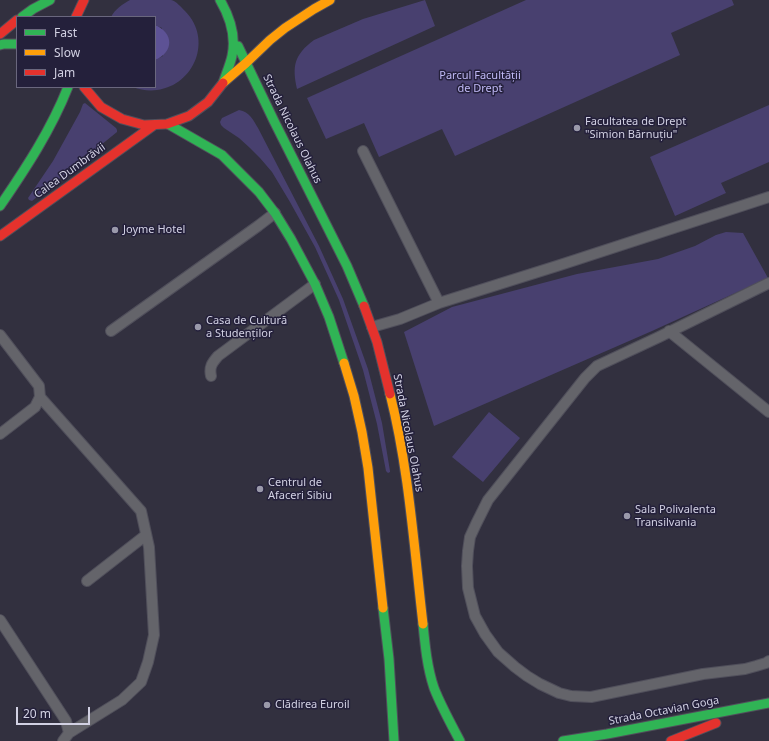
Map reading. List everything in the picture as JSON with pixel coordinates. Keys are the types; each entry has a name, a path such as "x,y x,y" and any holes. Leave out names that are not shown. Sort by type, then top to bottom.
{"main road":[{"path":"23,16 50,0"},
{"path":"76,16 84,0"},
{"path":"85,88 88,94 99,105 111,114 139,124 168,124 182,120 195,113 207,105 216,94 224,82 230,67 233,51 233,35 230,20 220,0"},
{"path":"224,82 285,28 330,0"},
{"path":"0,34 16,21"},
{"name":"Strada Nicolaus Olahus","path":"233,35 274,121 347,266 377,342 395,414 402,452 409,499 427,660 434,687 446,715 460,741"},
{"path":"0,46 4,44 16,44"},
{"path":"0,206 43,141 63,103 68,88"},
{"path":"168,124 222,155 258,192 275,213 291,239 315,284 329,317 354,396 368,468 389,660 394,741"},
{"name":"Calea Dumbrăvii","path":"0,236 154,125"},
{"name":"Strada Octavian Goga","path":"563,741 769,703"},
{"name":"Strada Octavian Goga","path":"671,741 769,703"}],"lane":[{"path":"363,151 439,303"},
{"path":"372,327 400,319 439,303 769,197"},
{"path":"111,331 275,213"},
{"path":"769,283 597,366 585,378 488,500 470,537 467,566 468,588 475,616 485,634 498,652 527,676 559,693 571,696 591,697 703,674 745,669 761,665 769,661"},
{"path":"211,376 211,364 218,356 315,284"},
{"path":"669,331 769,412"},
{"path":"0,335 39,386 40,396 35,407 0,434"},
{"path":"40,396 141,512 149,547 154,635 148,662 141,682 122,700 66,737"},
{"path":"86,581 146,535"},
{"path":"0,620 66,721 66,737"}],"green space":[{"path":"130,0 171,0 185,11 193,22 198,34 198,47 196,59 190,70 181,79 170,86 157,90 142,90 136,88 156,88 156,60 163,56 162,28 156,25 156,16 112,16 122,5"},
{"path":"425,0 435,26 297,89 295,81 296,62 302,51 314,40 363,19"},
{"name":"Parcul Facultății de Drept","path":"526,0 732,0 734,5 671,33 680,55 455,156 442,129 379,157 364,123 326,139 307,98"},
{"path":"85,103 116,128 117,132 32,201 29,200 28,198 53,161 83,104"},
{"path":"769,105 769,162 721,183 726,193 675,216 650,157"},
{"path":"239,110 249,114 258,128 319,246 343,299 368,369 382,423 390,471 388,473 386,471 377,424 363,370 339,300 315,247 272,172 250,148 221,125 220,122 222,118"},
{"path":"726,232 743,233 768,278 652,331 434,426 404,332 452,307 577,274 658,259 695,246 716,235"},
{"path":"489,412 520,438 483,482 452,457"}],"shaded area":[{"path":"156,26 166,33 169,42 166,52 156,60"}],"traffic: fast":[{"path":"23,16 50,0"},
{"path":"220,0 227,13 233,34 232,56 223,83"},
{"path":"0,45 16,44"},
{"path":"238,46 347,266 364,306"},
{"path":"0,206 46,134 68,88"},
{"path":"168,124 222,155 259,192 275,213 315,284 329,317 344,363"},
{"path":"383,608 389,659 394,741"},
{"path":"423,624 428,664 434,688 460,741"},
{"path":"563,741 769,703"}],"traffic: slow":[{"path":"224,82 285,28 330,0"},
{"path":"344,363 354,396 368,468 383,608"},
{"path":"390,394 402,451 414,537 423,624"}],"traffic: jam":[{"path":"76,16 84,0"},
{"path":"0,34 16,21"},
{"path":"85,88 101,107 122,119 144,125 167,124 189,116 208,102 223,83"},
{"path":"0,236 154,125"},
{"path":"364,306 377,342 390,394"},
{"path":"671,741 716,723"}],"place":[{"name":"Facultatea de Drept \"Simion Bărnuțiu\"","path":"577,128"},
{"name":"Joyme Hotel","path":"115,230"},
{"name":"Casa de Cultură a Studenților","path":"198,327"},
{"name":"Centrul de Afaceri Sibiu","path":"260,489"},
{"name":"Sala Polivalenta Transilvania","path":"627,516"},
{"name":"Clădirea Euroil","path":"267,705"}]}
